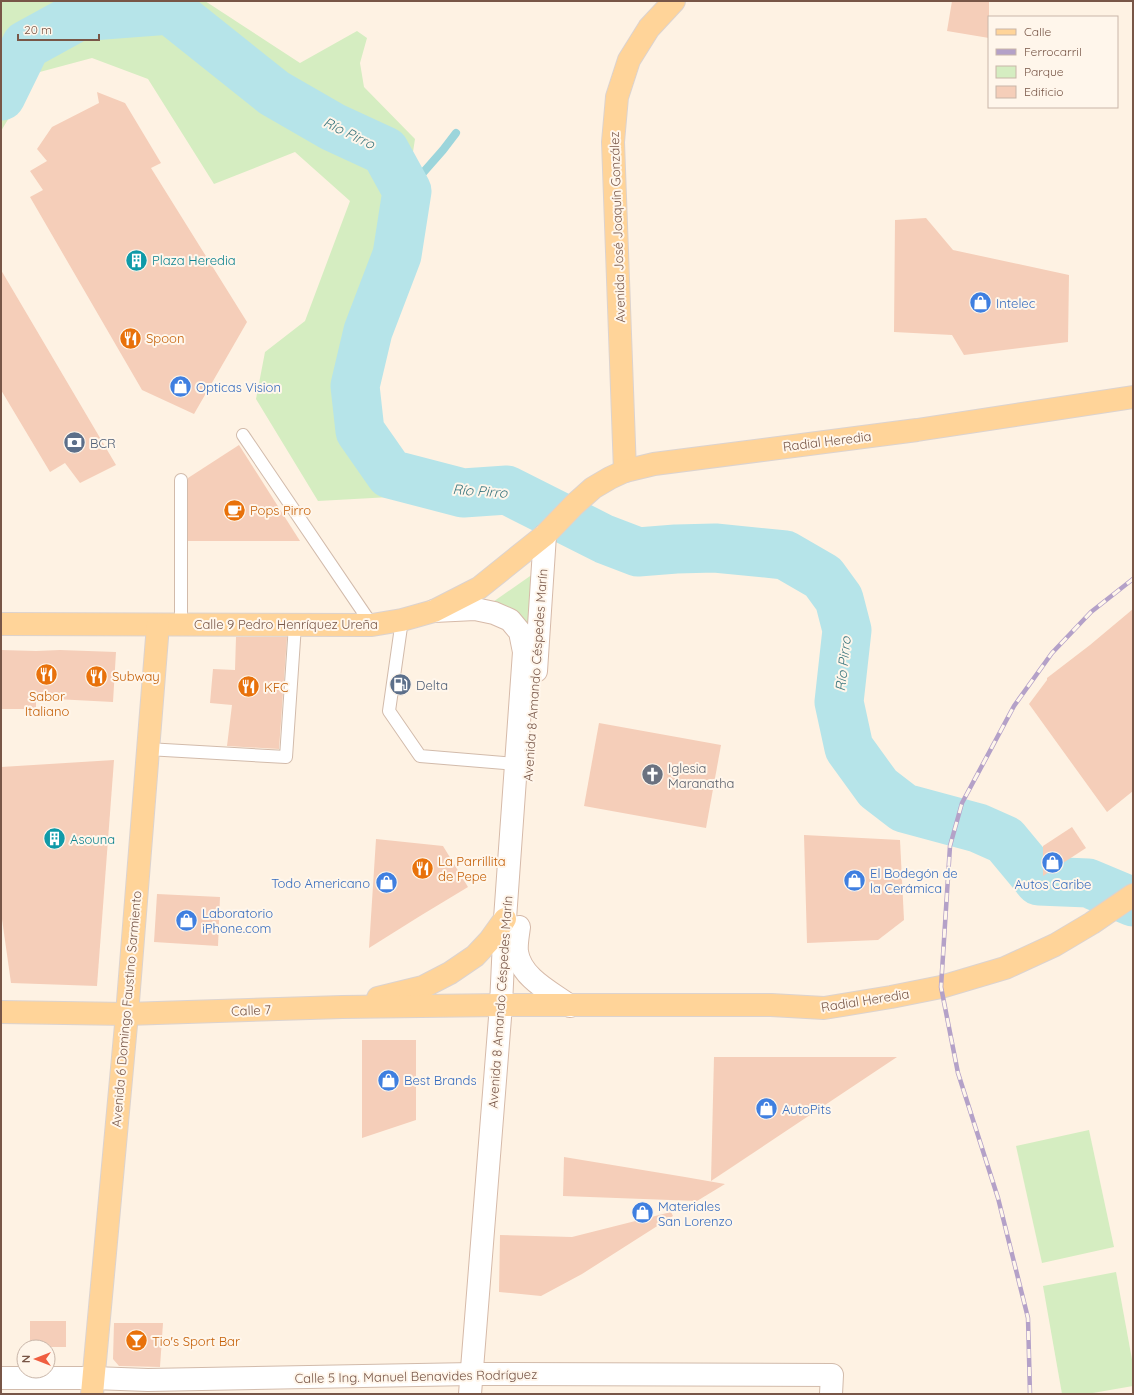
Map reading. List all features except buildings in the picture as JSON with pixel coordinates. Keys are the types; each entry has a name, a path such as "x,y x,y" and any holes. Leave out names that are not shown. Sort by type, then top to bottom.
{"main road":[{"name":"Avenida José Joaquín González","path":"625,471 613,142 616,105 617,97 629,60 649,28 674,1"},
{"name":"Radial Heredia","path":"547,533 593,488 625,471 654,464 917,430 1133,398"},
{"name":"Calle 9 Pedro Henríquez Ureña","path":"1,624 372,625 402,620 434,611 479,588 547,533"},
{"name":"Avenida 6 Domingo Faustino Sarmiento","path":"92,1386 126,1014 158,624"},
{"name":"Radial Heredia","path":"501,1005 771,1005 824,1008 891,997 941,987 1005,968 1055,945 1092,923 1133,895"},
{"path":"342,1007 423,987 450,973 475,956 490,940 505,919"},
{"name":"Calle 7","path":"1,1012 126,1014 342,1007 501,1005"}],"street":[{"name":"Avenida 8 Amando Céspedes Marín","path":"547,533 517,952 523,967 534,980 570,1006"},
{"name":"Avenida 8 Amando Céspedes Marín","path":"434,611 475,608 494,613 510,620 520,632 524,652 505,919 501,1005 471,1384"},
{"name":"Calle 5 Ing. Manuel Benavides Rodríguez","path":"1,1378 92,1386 148,1387 471,1384 831,1384"}],"lane":[{"path":"243,435 372,625"},
{"path":"181,480 181,624"},
{"path":"402,620 389,711 420,756 516,764"},
{"path":"147,749 286,757 296,624"}],"green space":[{"path":"1,1 205,1 300,63 357,31 367,38 360,63 364,87 415,139 397,255 368,331 355,386 360,431 390,474 463,493 318,501 256,399 265,352 305,321 350,201 295,152 214,184 148,79 92,58 36,73 1,131"},
{"path":"533,574 532,630 480,611"},
{"path":"1089,1130 1114,1247 1042,1263 1016,1146"},
{"path":"1116,1272 1133,1365 1133,1386 1087,1394 1062,1394 1043,1286"}],"waterway":[{"name":"Río Pirro","path":"1,96 26,45 77,17 170,10 274,93 333,127 385,151 407,191 397,255 368,331 355,386 360,431 390,474 463,493 507,490 604,539 638,552 715,548 785,555 823,577 839,599 847,630 839,702 849,748 878,788 904,808 978,828 1005,840 1039,881 1088,883 1133,902"},
{"path":"407,191 456,133"}],"railway":[{"path":"1030,1394 1028,1318 998,1198 958,1073 941,987 950,846 962,803 1014,706 1052,653 1091,612 1133,579"}],"place":[{"name":"Plaza Heredia","path":"137,260"},
{"name":"Intelec","path":"981,303"},
{"name":"Spoon","path":"131,338"},
{"name":"Opticas Vision","path":"180,387"},
{"name":"BCR","path":"75,443"},
{"name":"Pops Pirro","path":"234,510"},
{"name":"Sabor Italiano","path":"47,674"},
{"name":"Subway","path":"96,676"},
{"name":"Delta","path":"401,685"},
{"name":"KFC","path":"248,687"},
{"name":"Iglesia Maranatha","path":"653,775"},
{"name":"Asouna","path":"55,839"},
{"name":"Autos Caribe","path":"1053,862"},
{"name":"La Parrillita de Pepe","path":"423,868"},
{"name":"El Bodegón de la Cerámica","path":"854,880"},
{"name":"Todo Americano","path":"386,883"},
{"name":"Laboratorio iPhone.com","path":"187,920"},
{"name":"Best Brands","path":"389,1080"},
{"name":"AutoPits","path":"766,1109"},
{"name":"Materiales San Lorenzo","path":"643,1213"},
{"name":"Tio's Sport Bar","path":"137,1341"}]}
